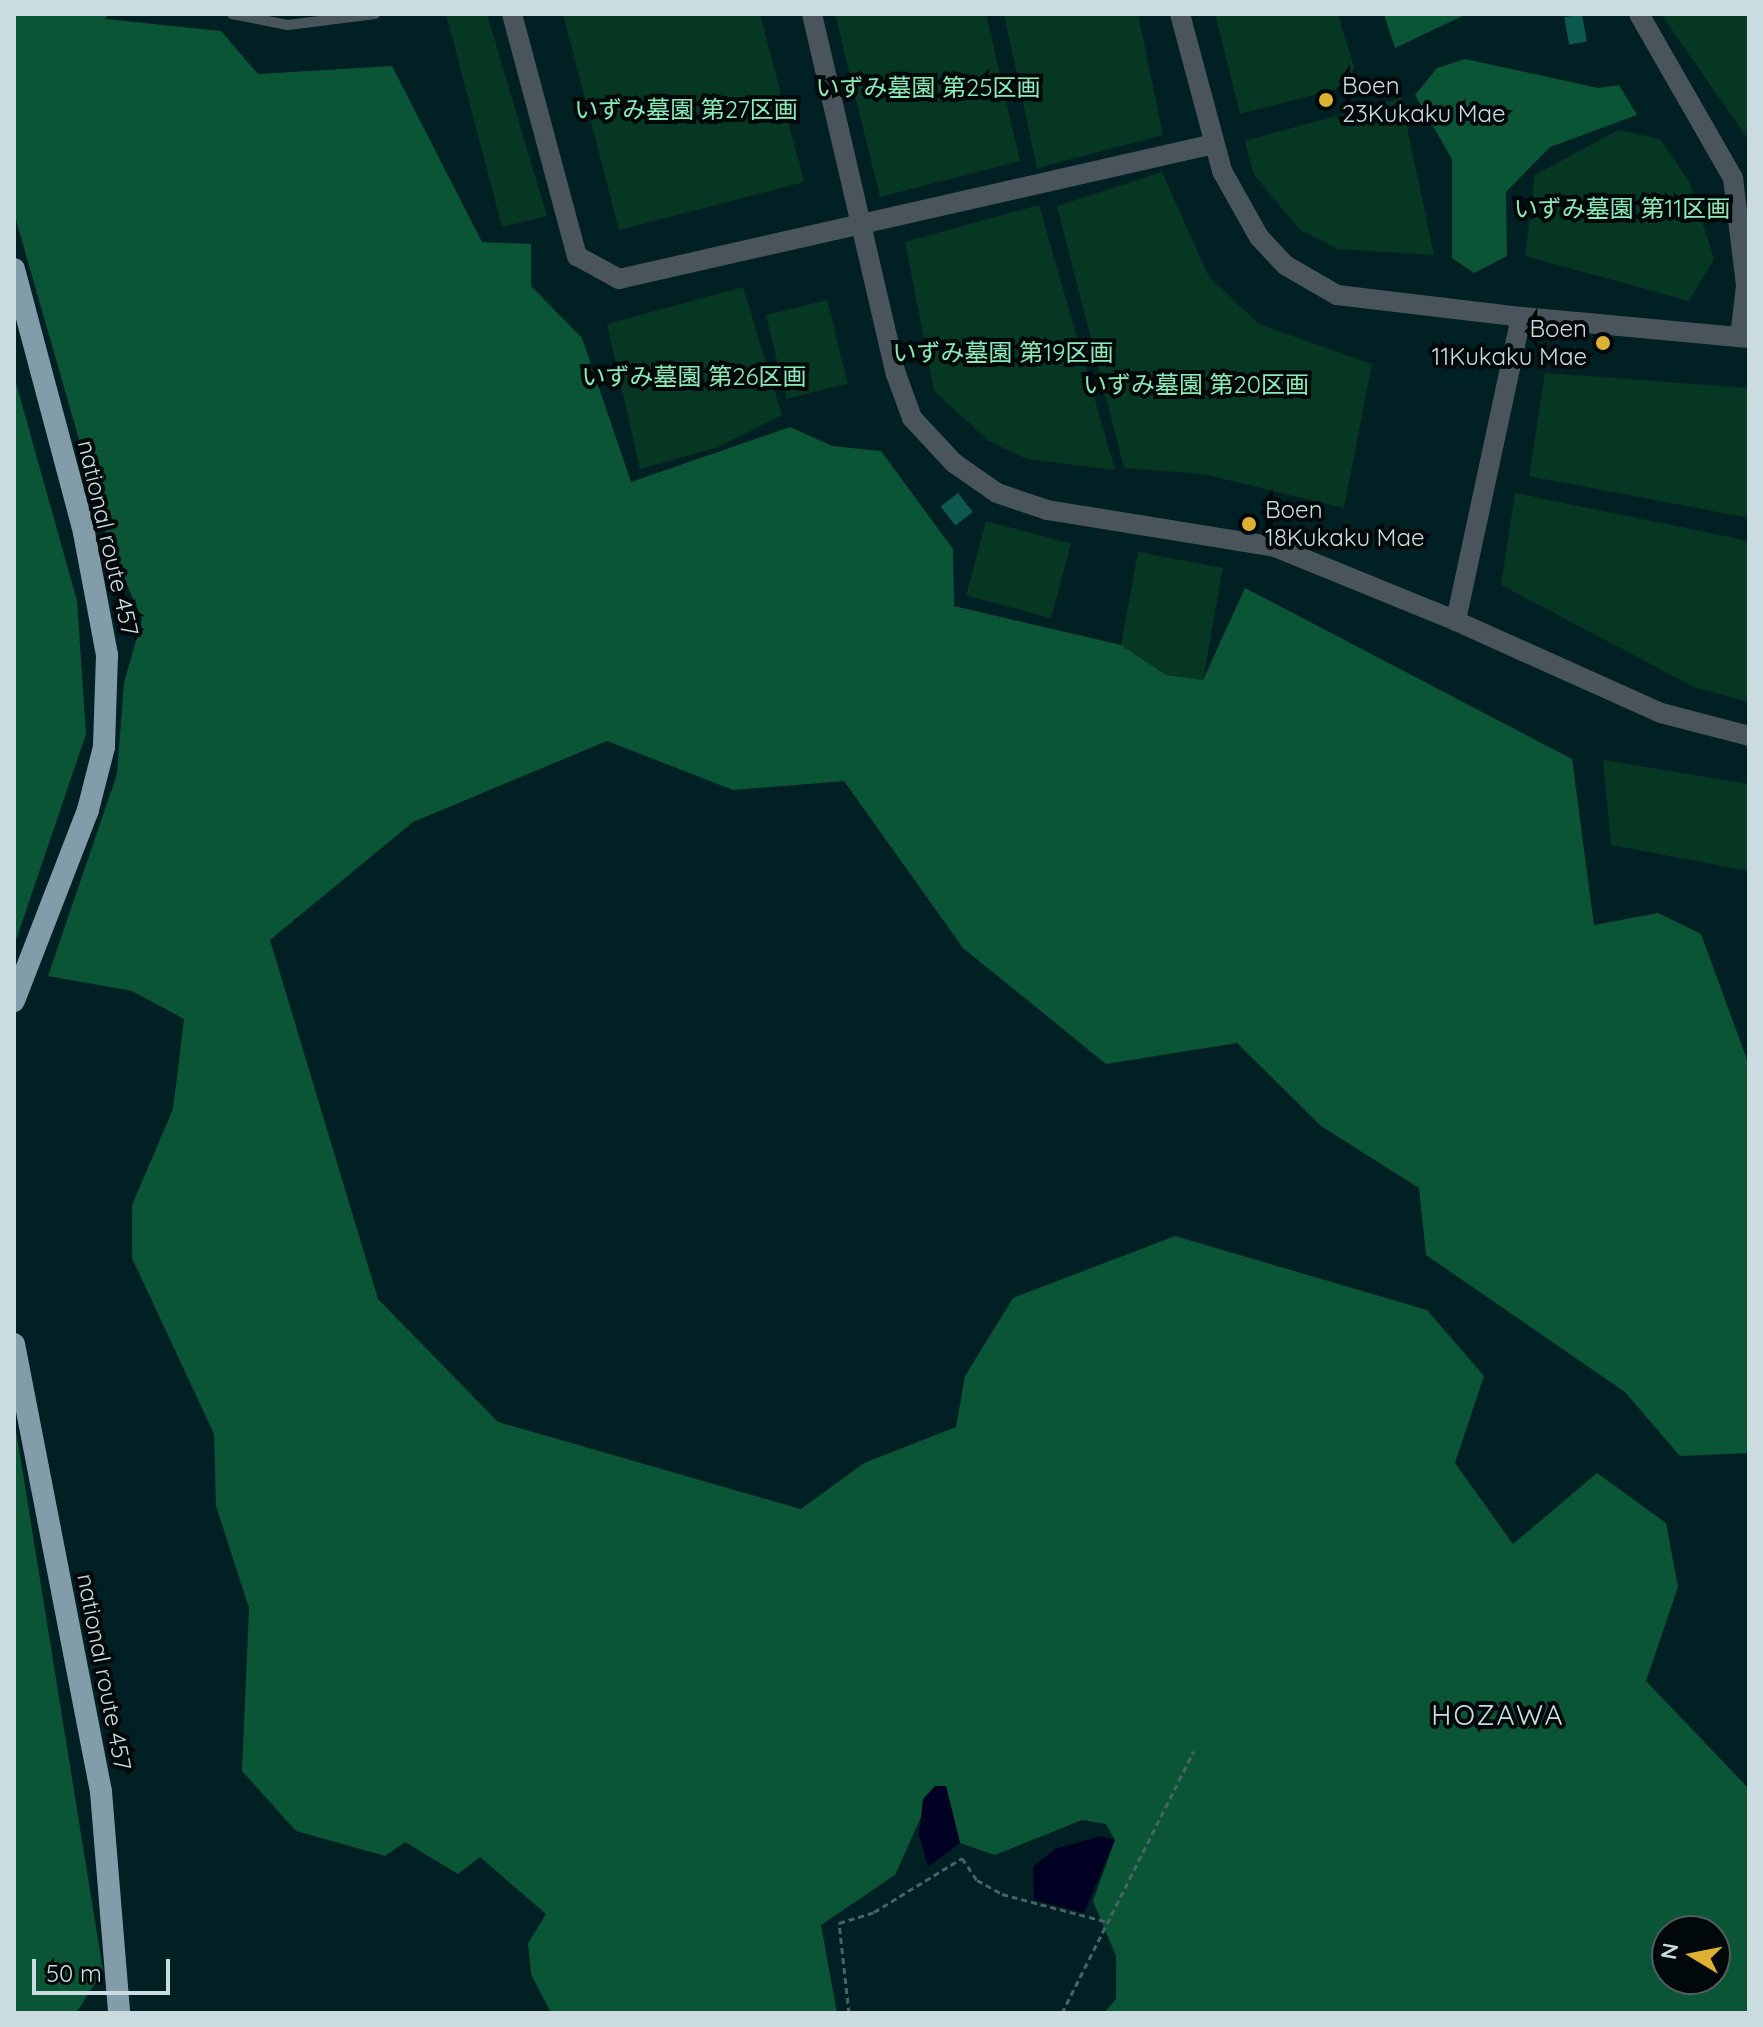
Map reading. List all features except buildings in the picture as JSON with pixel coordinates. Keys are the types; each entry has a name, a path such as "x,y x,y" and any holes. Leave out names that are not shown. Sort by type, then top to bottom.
{"highway":[{"name":"national route 457","path":"14,269 84,533 107,655 104,747 88,810 14,1001"},
{"name":"national route 457","path":"14,1344 101,1792 119,2013"}],"street":[{"path":"512,14 577,256 619,279 862,227 1214,144"},
{"path":"812,14 862,227 912,418 954,463 997,493 1047,510 1275,547 1456,621 1661,713 1749,736"},
{"path":"1180,14 1214,144 1259,237 1310,282 1365,300 1744,338 1746,286 1733,178 1639,14"},
{"path":"1456,621 1521,317"}],"lane":[{"path":"232,14 288,25 375,14"}],"path":[{"path":"1062,2013 1194,1751"},
{"path":"849,2013 839,1923 874,1912 962,1858 977,1880 1002,1894 1108,1922"}],"green space":[{"path":"14,14 108,14 105,19 221,31 258,74 392,66 482,242 531,244 531,286 582,338 631,482 790,427 832,446 881,451 953,549 954,606 1121,645 1166,675 1203,680 1245,588 1572,759 1594,925 1658,913 1701,934 1749,1065 1749,1453 1680,1456 1625,1392 1426,1255 1419,1188 1321,1126 1237,1043 1106,1064 963,948 844,781 733,790 607,741 413,822 270,940 378,1299 498,1422 801,1509 864,1463 956,1427 965,1376 1013,1298 1175,1236 1427,1310 1484,1376 1455,1463 1513,1544 1597,1473 1666,1523 1678,1587 1646,1681 1749,1789 1749,2013 1104,2013 1116,1999 1116,1956 1093,1901 1115,1840 1106,1824 1082,1820 995,1855 960,1843 946,1787 935,1786 895,1875 821,1925 837,2013 551,2013 531,1974 528,1943 546,1914 480,1857 458,1874 405,1842 385,1856 296,1831 242,1771 249,1608 216,1506 214,1434 132,1258 132,1205 173,1109 184,1019 132,991 48,976 117,774 124,683 142,619 109,544 14,213"},
{"path":"446,14 487,14 547,216 502,227"},
{"name":"いずみ墓園 第27区画","path":"563,14 760,14 804,182 619,230"},
{"name":"いずみ墓園 第25区画","path":"835,14 986,14 1020,161 880,197"},
{"path":"1004,14 1138,14 1163,135 1037,168"},
{"path":"1215,14 1338,14 1354,67 1346,87 1240,114"},
{"path":"1384,14 1467,14 1395,48"},
{"path":"1661,14 1749,14 1749,137 1747,138"},
{"path":"1465,59 1598,88 1619,85 1637,115 1550,147 1506,192 1507,256 1474,273 1452,258 1452,159 1415,95 1437,68"},
{"path":"1401,98 1434,255 1338,249 1300,230 1254,175 1245,141"},
{"name":"いずみ墓園 第11区画","path":"1618,130 1660,139 1690,183 1714,259 1689,301 1525,256 1535,175"},
{"name":"いずみ墓園 第20区画","path":"1162,172 1209,277 1259,324 1372,364 1344,508 1203,474 1124,468 1057,206"},
{"name":"いずみ墓園 第19区画","path":"1039,205 1115,470 1027,459 989,441 934,391 905,242"},
{"name":"いずみ墓園 第26区画","path":"743,287 782,415 716,448 640,469 607,324"},
{"path":"827,300 848,383 787,399 766,315"},
{"path":"1545,373 1749,388 1749,518 1529,476"},
{"path":"14,376 77,601 86,734 14,946"},
{"path":"1515,493 1749,541 1749,702 1694,687 1501,585"},
{"path":"986,521 1071,544 1051,618 966,595"},
{"path":"1138,552 1223,568 1203,680 1166,675 1121,645"},
{"path":"1603,760 1749,784 1749,871 1611,845"},
{"path":"14,1418 103,1971 76,2013 14,2013"}],"water":[{"path":"935,1786 946,1786 960,1843 928,1867 919,1835 923,1799"},
{"path":"1101,1836 1115,1840 1084,1913 1034,1900 1033,1867 1055,1849"}],"place":[{"name":"Boen 23Kukaku Mae","path":"1326,100"},
{"name":"Boen 11Kukaku Mae","path":"1603,343"},
{"name":"Boen 18Kukaku Mae","path":"1249,524"}],"district":[{"name":"HOZAWA","path":"1498,1715"}]}
